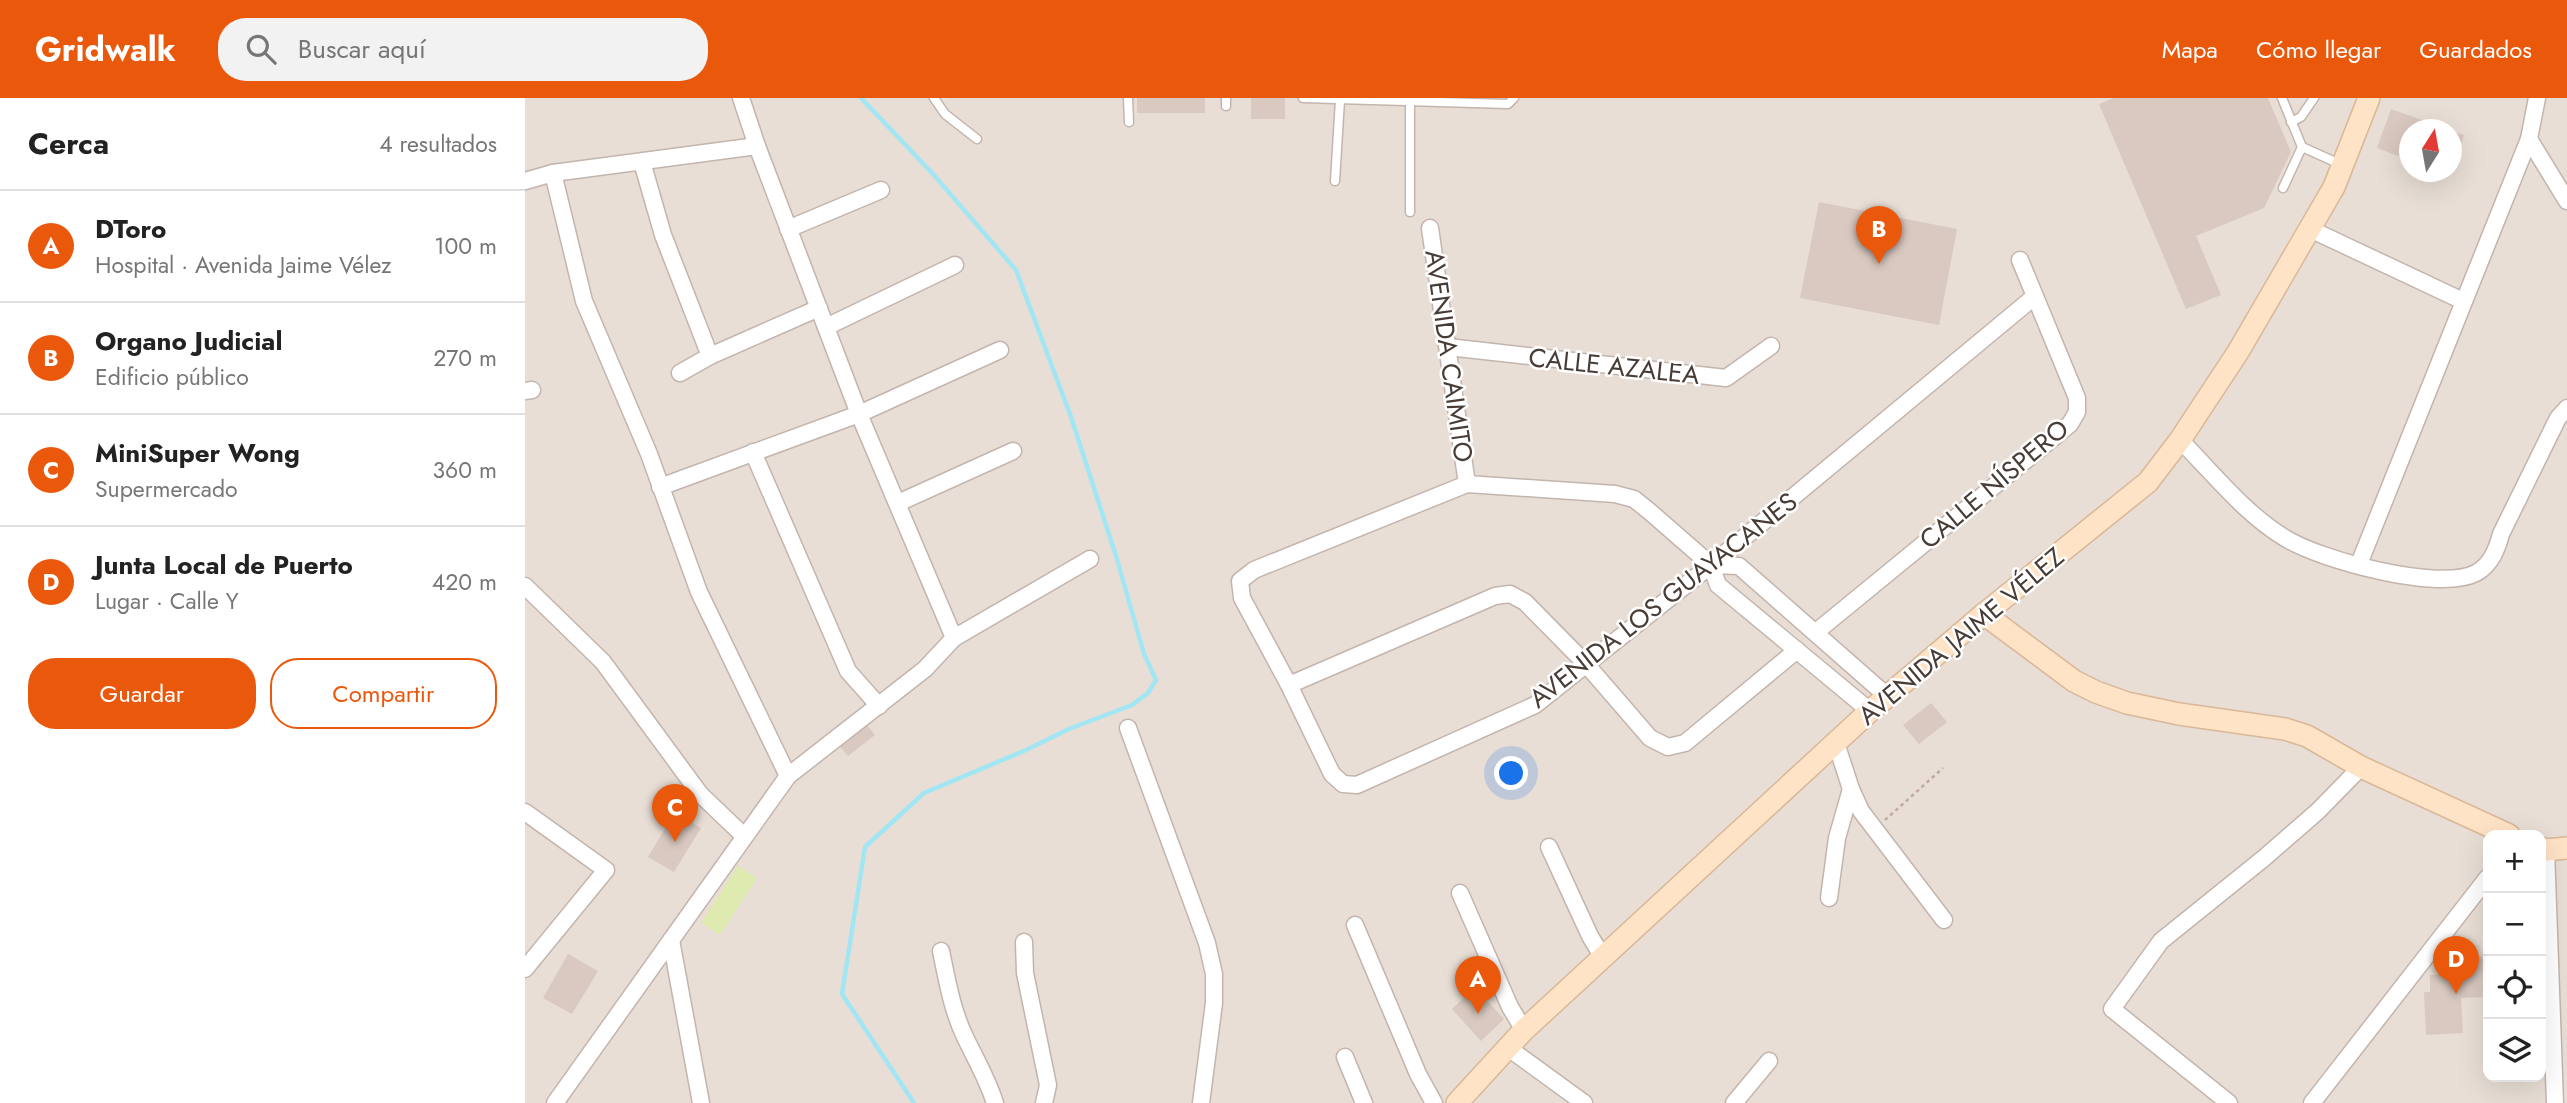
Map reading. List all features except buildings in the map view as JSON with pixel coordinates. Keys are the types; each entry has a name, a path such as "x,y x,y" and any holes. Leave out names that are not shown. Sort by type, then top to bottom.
{"street":[{"path":"741,98 859,414 954,638"},
{"name":"AVENIDA JAIME VÉLEZ","path":"1457,1103 1524,1030 1870,710 2148,482 2180,440 2238,352 2310,229 2334,187 2369,98"},
{"path":"2359,564 2529,139 2537,98"},
{"path":"2529,139 2567,201"},
{"path":"525,181 553,173 757,146"},
{"path":"642,162 663,235 710,356"},
{"path":"553,173 584,301 649,454 699,592 788,776"},
{"path":"788,229 881,190"},
{"name":"AVENIDA CAIMITO","path":"1430,228 1468,484"},
{"path":"2310,229 2463,301"},
{"name":"CALLE NÍSPERO","path":"1816,632 2070,424 2077,412 2077,398 2020,260"},
{"path":"826,327 955,265"},
{"name":"AVENIDA LOS GUAYACANES","path":"1468,484 1254,570 1240,581 1242,598 1289,685 1332,774 1343,784 1357,785 1535,705 1711,565 2034,298"},
{"path":"680,373 710,356 819,308"},
{"name":"CALLE AZALEA","path":"1448,346 1726,378 1771,346"},
{"path":"660,487 859,414 1000,350"},
{"path":"2180,440 2254,514 2286,539 2322,554 2417,578 2456,578 2476,573 2495,554 2501,534 2559,418 2567,408"},
{"path":"898,503 1013,451"},
{"path":"753,452 849,671 879,706"},
{"path":"1468,484 1615,494 1634,499 1711,565 1718,585 1870,710"},
{"path":"555,1103 788,776 925,668 954,638 1090,559"},
{"path":"1711,565 1739,566 1887,696"},
{"path":"525,586 603,662 700,794 744,836"},
{"path":"1289,685 1495,597 1510,594 1525,601 1586,664 1650,738 1668,747 1685,743 1797,650"},
{"path":"1984,614 2063,673 2096,692 2127,703 2179,714 2285,729 2307,736 2361,767 2498,830"},
{"path":"1128,728 1207,943 1214,974 1214,1003 1201,1103"},
{"path":"1836,743 1861,811 1944,920"},
{"path":"2229,1103 2112,1009 2161,941 2309,819 2361,767"},
{"path":"1829,898 1837,838 1851,789"},
{"path":"525,812 606,870 525,968"},
{"path":"1549,847 1602,956"},
{"path":"2551,849 2559,1097"},
{"path":"2312,1103 2483,883"},
{"path":"1460,893 1510,1007 1524,1030"},
{"path":"1355,925 1418,1074 1434,1103"},
{"path":"671,940 701,1103"},
{"path":"1024,942 1025,973 1048,1085 1044,1103"},
{"path":"941,951 950,996 961,1026 988,1078 995,1103"},
{"path":"1507,1047 1584,1103"},
{"path":"1345,1057 1364,1103"},
{"path":"1734,1103 1769,1061"}],"lane":[{"path":"934,98 945,114 977,139"},
{"path":"1128,98 1129,122"},
{"path":"1303,98 1409,102 1447,100 1509,104 1514,98"},
{"path":"2282,98 2302,147 2342,165"},
{"path":"2291,122 2301,117 2313,98"},
{"path":"1335,181 1340,100"},
{"path":"1409,102 1410,212"},
{"path":"2283,188 2302,147"}],"path":[{"path":"1875,829 1943,768"}],"shaded area":[{"path":"525,98 2567,98 2567,1103 525,1103"}],"green space":[{"path":"738,866 757,878 720,935 701,923"}],"waterway":[{"path":"861,98 933,174 1016,270 1071,417 1144,654 1156,680 1148,693 1132,705 1069,729 924,793 865,847 842,994 914,1103"}],"place":[{"name":"Organo Judicial","path":"1879,264"},
{"name":"MiniSuper Wong","path":"675,842"},
{"name":"Junta Local de Puerto","path":"2456,994"},
{"name":"DToro","path":"1478,1014"}]}
